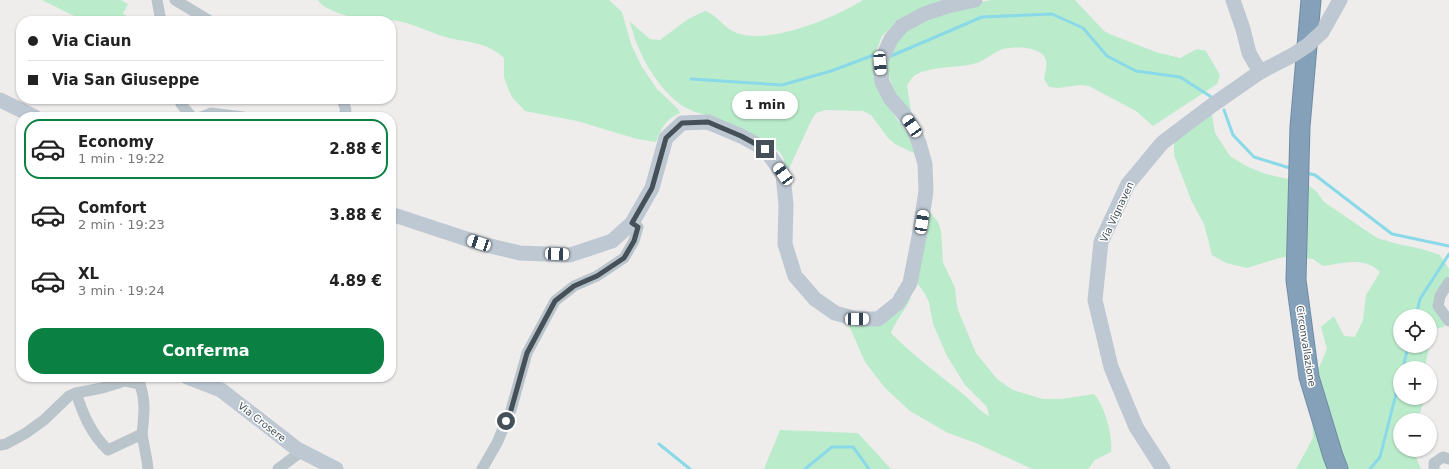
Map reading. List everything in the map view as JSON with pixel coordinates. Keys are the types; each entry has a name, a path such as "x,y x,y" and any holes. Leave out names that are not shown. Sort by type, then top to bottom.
{"highway":[{"name":"Circonvallazione","path":"1311,0 1300,127 1296,280 1309,377 1336,463"}],"street":[{"path":"157,0 160,16"},
{"path":"176,0 202,16"},
{"path":"396,216 482,244 520,253 570,255 612,241 632,223 652,188 666,138 682,123 708,122 741,136 765,149 783,174 786,205 785,244 795,276 815,299 834,313 857,319 878,319 898,303 910,283 926,191 925,164 919,143 912,126 890,98 882,82 880,63 891,39 902,26 924,14 948,6 975,0"},
{"path":"1233,0 1249,53 1260,72"},
{"name":"Via Vignaven","path":"1163,469 1136,428 1110,367 1095,300 1101,242 1128,184 1162,143 1211,106 1260,72 1293,55 1308,45 1322,32 1340,0"},
{"path":"0,100 25,112"},
{"path":"181,104 188,112"},
{"path":"482,469 497,442 511,410 527,353 555,301 574,286 597,276 624,258 634,241 638,227 632,223"},
{"path":"1449,282 1440,296 1438,306 1449,321"},
{"path":"0,445 6,444 26,433 44,420 69,396 122,382"},
{"path":"142,382 145,410 142,434 148,469"},
{"name":"Via Crosere","path":"200,382 221,390 302,451 336,469"},
{"path":"76,393 83,415 100,442 108,450 142,434"},
{"path":"278,469 302,451"},
{"path":"1434,469 1434,463 1442,457 1449,459"}],"green space":[{"path":"42,0 121,0 128,4 123,14 127,16 74,16"},
{"path":"318,0 609,0 622,12 631,44 642,67 657,89 678,109 680,113 675,115 665,124 656,142 637,139 577,121 525,111 512,97 508,88 504,77 504,58 490,48 476,43 445,37 404,22 396,21 396,16 348,16 333,11"},
{"path":"863,0 942,0 899,20 882,36 877,49 874,71 885,102 914,143 914,153 895,144 888,138 871,115 863,111 825,110 816,113 811,121 786,175 785,164 781,154 768,143 736,127 688,109 674,99 655,78 645,61 629,21 650,39 660,40 688,19 705,11 737,33 751,36 767,35 784,33 819,22"},
{"path":"990,0 1075,0 1104,31 1112,35 1156,52 1180,58 1197,49 1206,51 1220,75 1217,84 1153,126 1136,111 1089,86 1080,85 1058,88 1049,87 1044,79 1046,61 1040,52 1028,48 1008,48 1003,49 977,63 933,69 918,73 907,85 911,111 899,100 888,73 887,58 905,29 958,8"},
{"path":"1211,109 1215,133 1230,156 1246,166 1266,174 1306,183 1317,192 1324,202 1377,238 1440,255 1449,269 1449,275 1435,297 1446,321 1444,327 1437,329 1437,309 1393,309 1393,353 1428,353 1426,361 1393,361 1393,405 1423,405 1420,413 1393,413 1393,457 1416,457 1421,469 1296,469 1313,438 1312,410 1318,370 1327,349 1321,327 1334,316 1344,336 1355,337 1363,320 1366,295 1380,272 1373,266 1361,262 1348,262 1323,266 1313,259 1283,257 1247,268 1226,263 1212,255 1204,224 1192,202 1174,155 1174,134"},
{"path":"926,207 938,222 941,231 943,262 955,288 957,306 960,315 976,353 997,379 1013,390 1043,399 1062,399 1094,394 1098,399 1105,413 1111,438 1111,452 1095,460 1088,469 1032,469 978,444 946,432 910,411 885,388 865,362 844,314 867,319 905,291 911,298 891,333 917,357 989,416 987,407 965,385 947,356 933,324 929,302 911,274"},
{"path":"780,430 858,433 891,469 764,469"}],"waterway":[{"path":"891,56 982,17 1052,14 1083,28 1107,56 1136,71 1180,77 1213,98"},
{"path":"691,79 782,85 831,71 874,55"},
{"path":"1224,110 1233,135 1254,157 1293,169"},
{"path":"1306,173 1315,175 1392,234 1449,246"},
{"path":"1418,309 1420,299 1449,254"},
{"path":"1405,361 1406,353"},
{"path":"1370,469 1380,457 1393,405"},
{"path":"659,444 690,469"},
{"path":"805,469 832,447 853,447 869,469"}],"route":[{"path":"506,421 511,410 527,353 555,301 574,286 597,276 624,258 634,241 638,227 632,223 652,188 658,162 666,138 682,123 708,122 741,136 765,149"}]}
